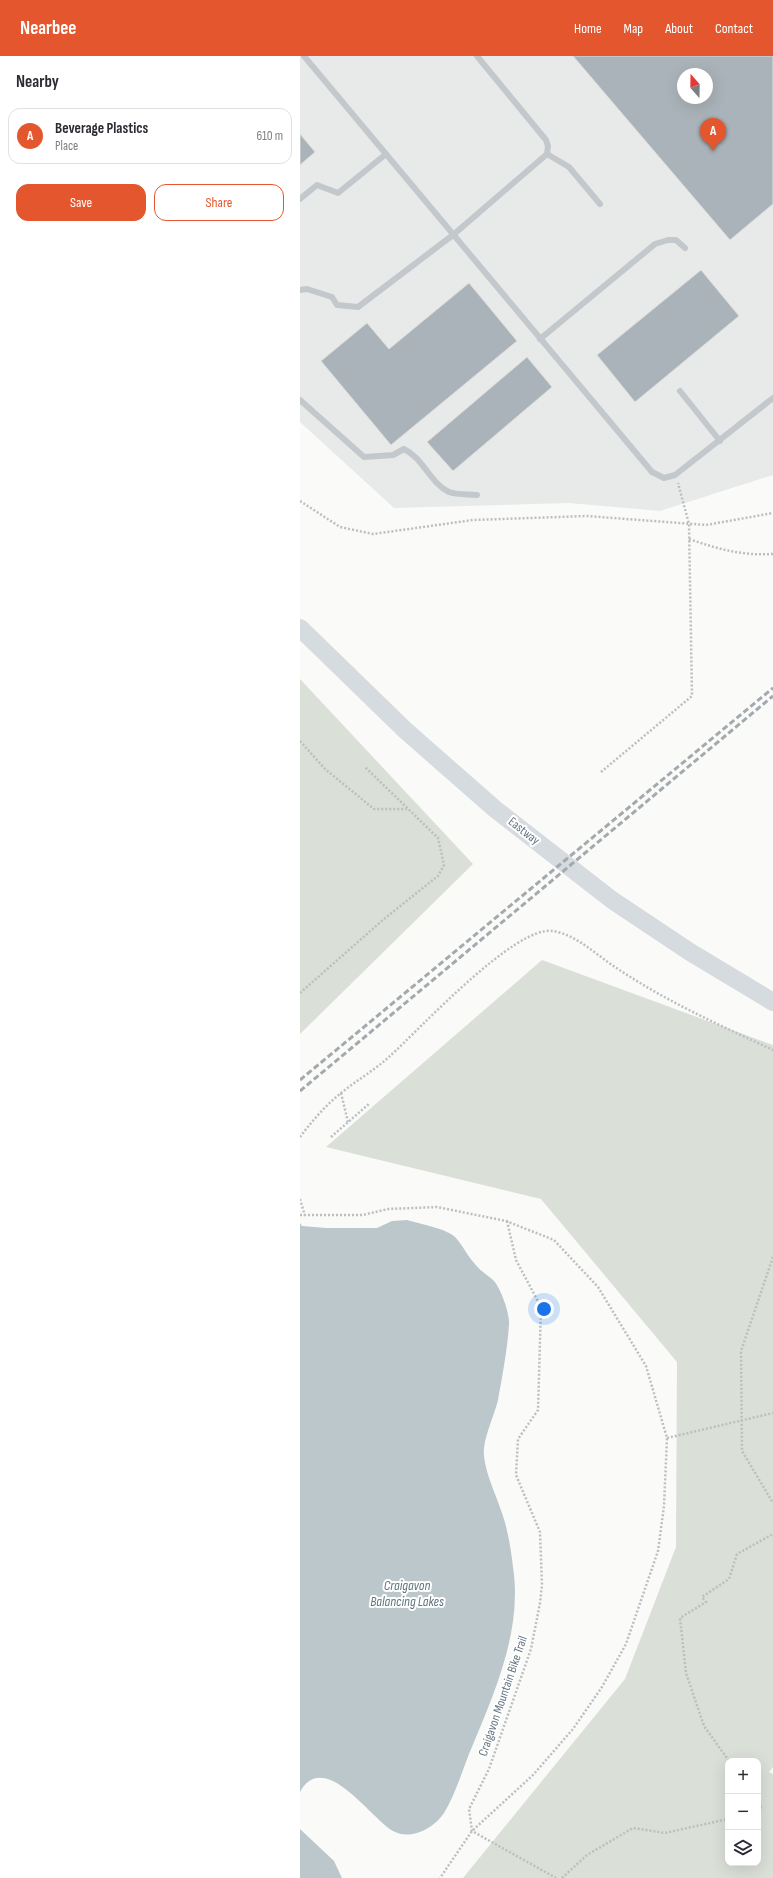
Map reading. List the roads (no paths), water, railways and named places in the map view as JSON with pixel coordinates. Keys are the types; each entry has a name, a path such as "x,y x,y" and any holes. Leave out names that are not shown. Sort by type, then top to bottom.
{"street":[{"name":"Eastway","path":"300,628 405,730 495,809 612,900 690,952 773,1002"}],"lane":[{"path":"304,56 652,472 664,478 676,475 773,398"},
{"path":"300,290 307,289 332,296 337,305 358,307 453,235 547,154 548,146 546,140 477,56"},
{"path":"300,199 317,185 338,193 386,154"},
{"path":"547,154 569,167 600,204"},
{"path":"540,339 655,244 668,240 676,240 685,248"},
{"path":"680,391 720,441"},
{"path":"300,400 364,457 393,455 404,450 414,454 430,476 449,492 477,495"}],"water":[{"name":"Craigavon Balancing Lakes","path":"407,1220 445,1231 455,1237 477,1266 497,1285 507,1308 509,1324 505,1362 498,1400 485,1442 484,1456 487,1472 508,1533 515,1591 514,1615 504,1663 451,1800 444,1813 434,1824 422,1831 407,1835 393,1831 383,1824 360,1801 347,1790 334,1782 321,1778 310,1781 300,1792 300,1223 302,1226 326,1228 377,1228 392,1221"},
{"path":"300,1829 334,1861 342,1878 300,1878"}],"railway":[{"path":"300,1080 773,688"},
{"path":"300,1091 773,696"}],"place":[{"name":"Beverage Plastics","path":"713,151"}]}
